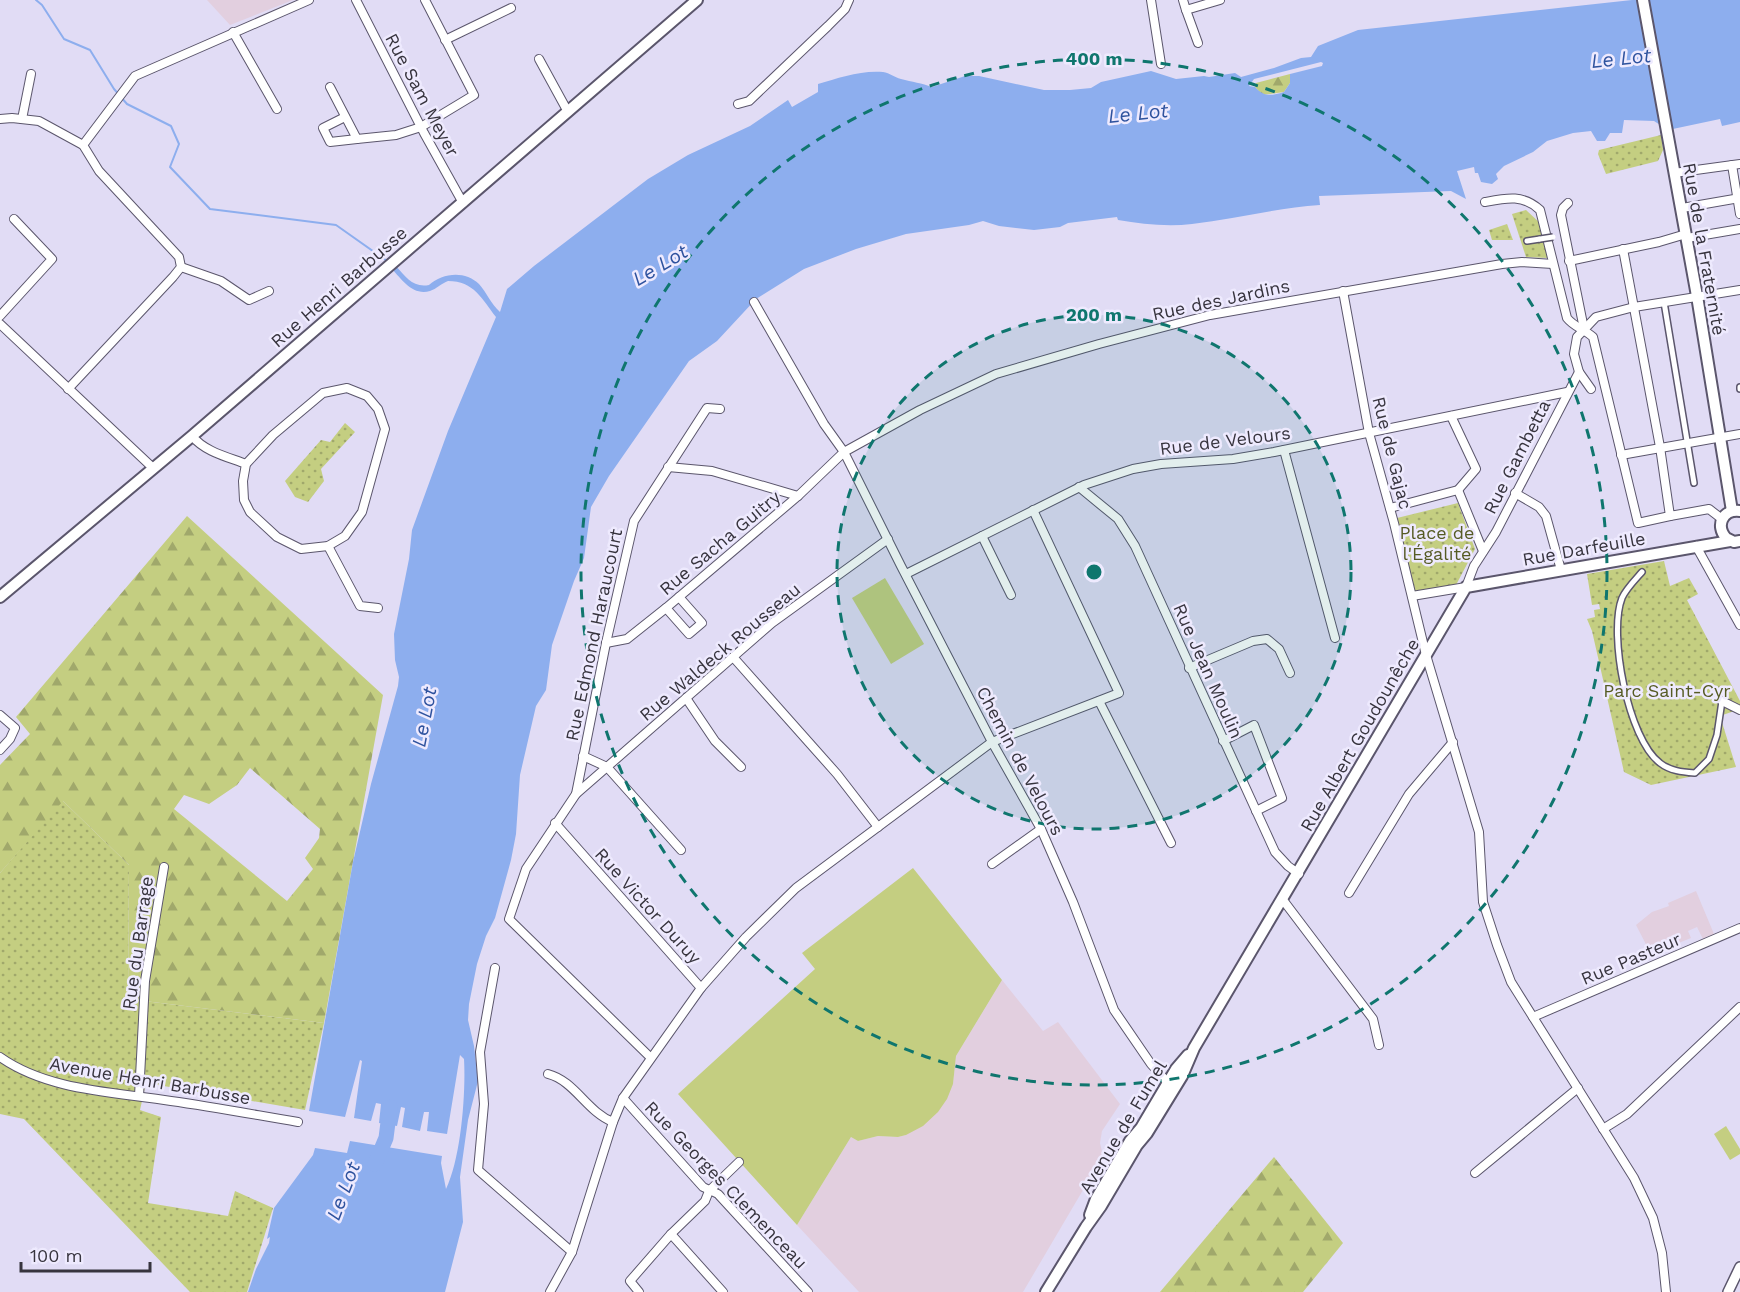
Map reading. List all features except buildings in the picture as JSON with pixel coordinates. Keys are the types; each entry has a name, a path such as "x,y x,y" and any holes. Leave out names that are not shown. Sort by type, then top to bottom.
{"main road":[{"name":"Rue Henri Barbusse","path":"0,597 192,436 697,0"},
{"name":"Rue de la Fraternité","path":"1643,0 1736,511"},
{"path":"1702,546 1721,531 1722,519 1736,511"},
{"path":"1721,531 1735,541"},
{"name":"Rue Darfeuille","path":"1467,587 1735,541"},
{"name":"Rue Albert Goudounêche","path":"1283,900 1467,587"},
{"name":"Avenue de Fumel","path":"1047,1292 1137,1145 1147,1133 1171,1085 1182,1076 1194,1048 1283,900"}],"street":[{"path":"83,145 135,76 309,0"},
{"name":"Rue Sam Meyer","path":"357,0 421,127 463,203"},
{"path":"345,117 323,128 330,142 396,135 421,127 474,95 425,0"},
{"path":"738,104 749,101 845,9 849,0"},
{"path":"1151,0 1161,64"},
{"path":"1183,0 1198,43"},
{"path":"1186,10 1220,0"},
{"path":"446,40 511,8"},
{"path":"233,32 277,109"},
{"path":"539,59 568,112"},
{"path":"22,119 31,74"},
{"path":"330,87 357,139"},
{"path":"0,119 39,121 83,145 99,171 179,257 182,267"},
{"path":"1674,173 1736,164 1740,214"},
{"path":"1485,202 1511,197 1531,201 1540,210 1567,318 1574,326 1584,329 1593,337 1638,523 1709,509 1722,519"},
{"path":"1682,208 1739,198"},
{"path":"1568,203 1561,215 1584,329"},
{"path":"0,316 52,259 14,219"},
{"path":"1569,261 1687,236 1740,229"},
{"path":"1527,241 1564,235"},
{"path":"1623,249 1660,447 1670,516"},
{"name":"Rue des Jardins","path":"844,452 920,410 996,374 1099,344 1210,315 1343,291 1502,264 1522,262 1553,264"},
{"path":"182,267 221,281 249,300 269,291"},
{"path":"68,389 182,267"},
{"path":"1591,389 1579,372 1574,354 1577,337 1596,317 1634,307 1740,290"},
{"name":"Rue de Gajac","path":"1343,291 1369,433 1426,655 1454,742 1479,832 1483,902 1511,982 1634,1178 1653,1218 1662,1253 1666,1292"},
{"name":"Chemin de Velours","path":"754,302 824,424 844,452 992,742 1041,829 1073,902 1114,1010 1151,1064 1171,1085"},
{"path":"1664,302 1694,483"},
{"path":"0,324 153,468"},
{"name":"Rue Gambetta","path":"1467,587 1474,566 1496,532 1579,372"},
{"path":"347,388 367,396 378,409 385,429 363,512 345,536 328,546 301,549 277,537 256,519 244,500 243,481 246,464 273,435 323,393 347,388"},
{"name":"Rue de Velours","path":"906,574 1079,487 1133,469 1161,464 1233,459 1284,450 1567,392"},
{"name":"Rue Edmond Haraucourt","path":"650,1057 509,919 526,870 576,794 606,642 634,521 707,408 720,410"},
{"path":"1390,508 1460,488 1476,469 1451,416"},
{"path":"1620,455 1740,434"},
{"path":"192,436 212,451 246,464"},
{"path":"1284,450 1335,638"},
{"name":"Rue Sacha Guitry","path":"606,642 627,639 666,608 798,496 844,452"},
{"path":"668,467 712,471 798,496"},
{"name":"Rue Jean Moulin","path":"1079,487 1118,519 1135,546 1275,852 1299,874"},
{"path":"1460,488 1477,541 1483,551"},
{"path":"1515,494 1539,507 1546,516 1561,570"},
{"path":"701,988 746,937 796,888 992,742 1119,693 1033,510"},
{"path":"982,536 1011,595"},
{"name":"Rue Waldeck Rousseau","path":"576,794 772,623 888,539"},
{"path":"328,546 360,606 378,608"},
{"path":"1702,546 1739,620"},
{"path":"1642,572 1623,597 1618,617 1618,653 1626,693 1639,734 1659,763 1676,771 1695,773 1709,759 1717,735 1722,701 1740,710"},
{"path":"1412,596 1467,587"},
{"path":"666,608 689,634 702,623 679,597"},
{"path":"1190,668 1253,640 1267,639 1279,649 1290,673"},
{"path":"733,657 837,774 878,827"},
{"path":"686,698 715,741 741,767"},
{"path":"1099,701 1171,843"},
{"path":"0,715 15,728 10,739 0,750"},
{"path":"1223,741 1254,725 1282,798 1256,810"},
{"path":"1349,893 1409,794 1454,742"},
{"path":"583,756 607,767 681,850"},
{"name":"Rue Victor Duruy","path":"550,1292 572,1252 613,1122 623,1098 701,988 555,823"},
{"path":"992,864 1041,829"},
{"name":"Rue du Barrage","path":"139,1096 145,981 164,867"},
{"path":"1283,900 1373,1019 1379,1045"},
{"name":"Rue Pasteur","path":"1533,1017 1740,930"},
{"path":"495,968 480,1052 484,1104 478,1170 572,1252"},
{"path":"1603,1129 1628,1114 1740,1007"},
{"name":"Avenue Henri Barbusse","path":"0,1057 13,1066 54,1083 298,1122"},
{"path":"549,1074 561,1077 602,1117 613,1122"},
{"path":"1475,1173 1578,1088"},
{"name":"Rue Georges Clemenceau","path":"623,1098 703,1187 718,1194 808,1292"},
{"path":"639,1292 630,1281 671,1234 705,1201 709,1191 739,1162"},
{"path":"671,1234 723,1292"},
{"path":"1728,1292 1740,1267"}],"shaded area":[{"path":"207,0 293,0 230,25"},
{"path":"1696,891 1714,934 1703,939 1697,927 1688,931 1691,938 1651,954 1636,925 1652,912 1669,906 1668,903"},
{"path":"1002,980 1043,1031 1058,1022 1120,1104 1102,1131 1100,1143 1103,1156 1023,1292 859,1292 797,1225 851,1137 858,1141 878,1136 906,1135 953,1084 956,1056"}],"green space":[{"path":"1290,74 1290,83 1284,92 1262,95 1255,87 1256,83"},
{"path":"1661,135 1663,150 1658,161 1606,174 1598,154 1599,150"},
{"path":"1526,210 1540,223 1548,258 1526,257 1512,214"},
{"path":"1507,224 1513,240 1492,240 1489,230"},
{"path":"345,423 355,432 321,469 324,481 308,502 295,497 285,481 321,440 330,442"},
{"name":"Place de l'Égalité","path":"1458,503 1475,549 1456,585 1415,593 1397,518"},
{"path":"187,516 383,695 324,1023 128,999 129,865 63,801 0,873 0,765 30,734 16,717","holes":["250,768 320,829 319,838 305,858 313,869 287,901 174,809 184,795 209,804 237,785"]},
{"name":"Parc Saint-Cyr","path":"1664,561 1670,586 1689,578 1698,594 1687,600 1740,701 1740,709 1720,716 1736,767 1651,785 1624,772 1592,631 1587,619 1595,617 1594,610 1600,609 1599,604 1592,605 1587,574"},
{"path":"885,578 924,644 891,664 852,598"},
{"path":"62,800 129,865 128,999 324,1023 305,1110 146,1083 140,1110 161,1117 148,1203 228,1216 235,1191 273,1208 247,1292 190,1292 24,1119 0,1114 0,873"},
{"path":"913,868 1002,980 956,1056 953,1084 938,1112 923,1126 906,1135 878,1136 858,1141 851,1137 797,1225 678,1094 815,969 802,953"},
{"path":"1726,1126 1740,1149 1740,1154 1730,1160 1714,1134"},
{"path":"1274,1157 1343,1243 1303,1292 1160,1292"}],"water":[{"path":"1632,0 1740,0 1740,122 1722,126 1720,119 1668,130 1654,121 1624,120 1622,133 1610,133 1605,141 1597,141 1591,131 1573,133 1547,141 1533,152 1504,166 1496,174 1498,179 1492,184 1481,182 1474,167 1457,171 1466,199 1451,191 1319,196 1320,205 1192,224 1145,224 1118,220 1117,217 1034,230 999,226 983,221 906,234 856,249 804,269 756,299 717,341 689,361 609,476 591,507 584,558 552,645 546,690 536,706 520,775 516,834 511,860 495,918 486,936 477,964 469,1004 468,1020 478,1081 468,1120 460,1177 463,1222 445,1292 248,1292 269,1243 270,1237 267,1239 274,1208 313,1155 315,1148 347,1153 350,1141 442,1156 441,1163 446,1189 459,1143 464,1073 464,1059 460,1055 447,1134 427,1131 429,1112 424,1112 420,1131 402,1127 405,1108 401,1107 397,1126 379,1123 381,1104 376,1103 371,1121 354,1118 362,1061 360,1060 345,1117 309,1111 353,862 371,784 398,686 394,634 409,559 412,530 448,431 496,317 482,298 464,284 448,281 430,291 418,291 408,286 392,269 396,266 410,281 418,285 429,285 447,276 467,277 479,284 500,312 507,289 648,179 688,155 750,126 788,100 792,107 818,92 818,84 850,75 883,72 932,87 965,76 979,76 1044,90 1091,88 1101,82 1151,71 1176,79 1235,73 1241,77 1311,57 1318,46 1358,30","holes":["1323,63 1322,66 1290,74 1290,83 1284,92 1268,95 1249,86 1254,79"]}],"waterway":[{"path":"36,0 42,5 64,39 90,50 114,89 127,104 171,126 179,144 170,167 210,209 336,225 387,261"},
{"name":"Le Lot","path":"375,1164 386,1138 390,1107"}]}
